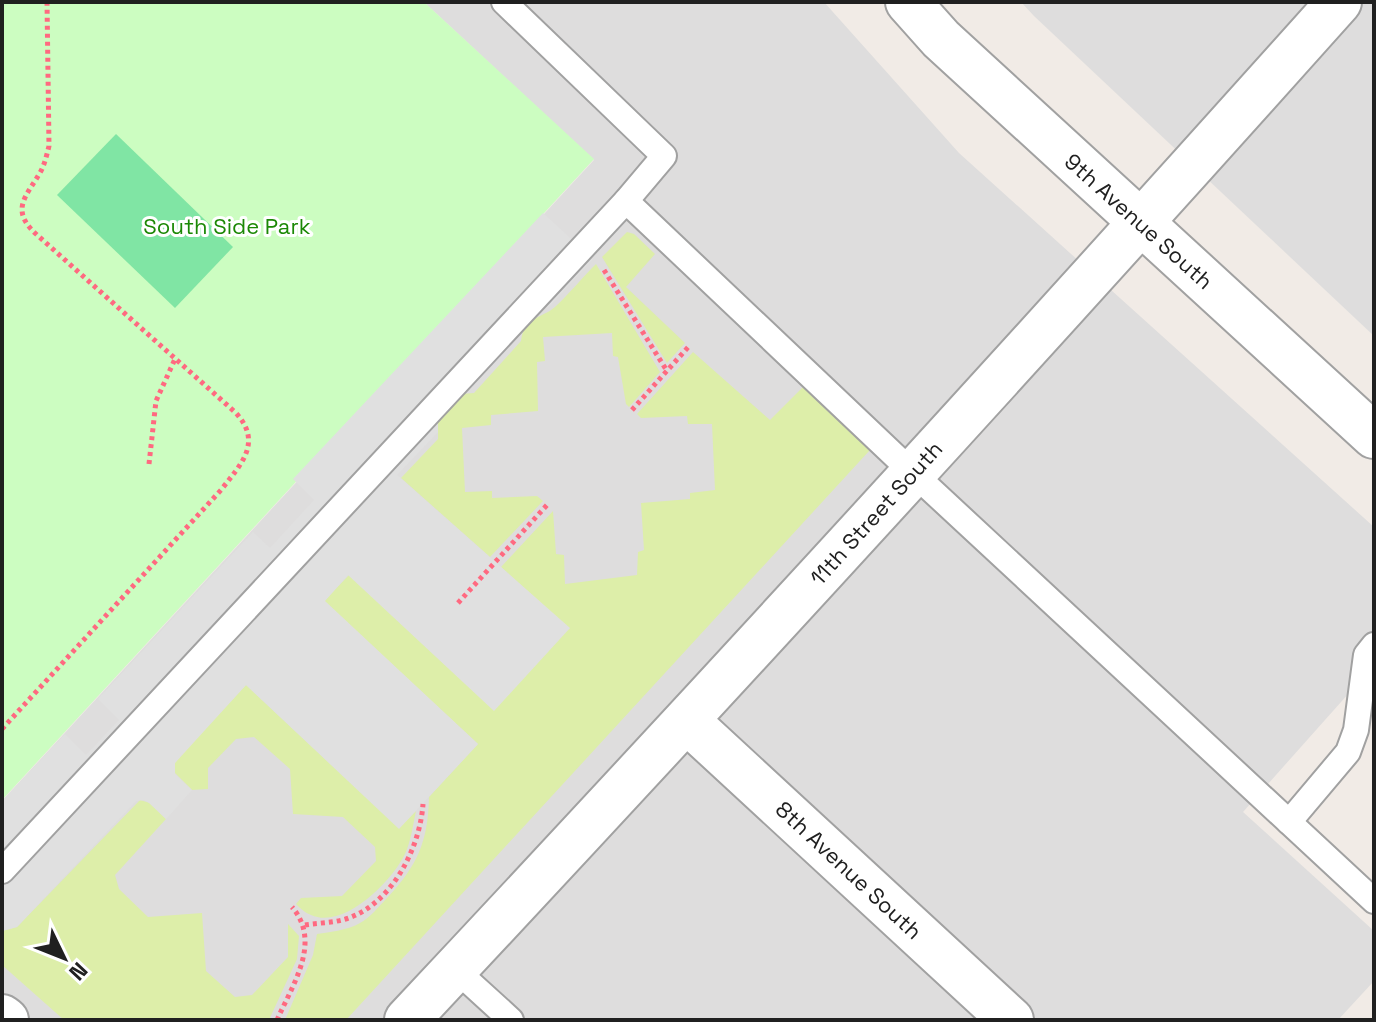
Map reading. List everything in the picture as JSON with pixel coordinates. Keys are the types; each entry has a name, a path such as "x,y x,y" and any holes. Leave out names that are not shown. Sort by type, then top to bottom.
{"street":[{"name":"9th Avenue South","path":"908,2 941,39 1374,436"},
{"name":"11th Street South","path":"407,1020 687,721 1142,223 1339,2"},
{"name":"8th Avenue South","path":"687,721 1011,1020"}],"lane":[{"path":"2,871 626,201 664,156 504,2"},
{"path":"626,201 913,473 1374,901"},
{"path":"1289,822 1348,752 1356,730 1371,654"},
{"path":"455,969 511,1020"}],"path":[{"path":"2,729 221,490 243,461 249,444 243,421 36,234 22,215 23,198 43,168 49,146 47,2"},
{"path":"597,257 667,371"},
{"path":"632,410 690,345"},
{"path":"149,464 156,401 175,359"},
{"path":"458,603 547,505"},
{"path":"305,925 343,920 356,914 393,883 415,847 423,804"},
{"path":"277,1020 298,974 308,940 305,925 292,907"}],"shaded area":[{"path":"424,2 824,2 959,153 1374,527 1374,665 1243,812 1374,931 1374,981 1338,1020 2,1020 2,801 594,160"},
{"path":"1021,2 1374,2 1374,336 1034,16"},
{"path":"543,213 593,259 549,307 539,310 470,389 463,391 438,418 438,432 397,475 570,628 494,711 348,575 325,601 478,744 399,829 246,685 175,763 175,774 192,790 166,819 144,800 136,801 17,927 2,931 2,801 65,734 86,755 119,720 98,699 253,532 270,548 314,500 293,479"}],"green space":[{"name":"South Side Park","path":"2,2 424,2 594,159 2,800"},
{"path":"116,134 233,247 175,308 57,195"},
{"path":"627,232 634,234 655,254 626,287 685,343 667,363 602,257"},
{"path":"596,264 660,372 629,407 618,357 613,356 612,333 543,337 545,361 537,362 538,411 491,415 491,425 462,428 465,492 492,491 492,498 537,496 543,501 490,557 401,478 438,439 438,418 461,394 474,393 521,341 529,322 555,307"},
{"path":"693,352 770,420 803,387 870,450 346,1020 285,1020 313,955 317,934 345,929 364,921 398,886 419,852 426,827 429,797 478,744 324,601 349,575 570,629 501,567 553,511 556,554 564,555 565,584 637,575 638,552 644,550 641,503 690,499 690,493 715,490 712,424 688,424 687,416 641,418 637,414"},
{"path":"246,685 399,828 416,811 409,844 399,865 366,900 338,916 324,918 311,915 296,904 301,898 342,896 376,861 375,847 343,817 293,814 290,769 254,737 236,739 208,768 208,789 192,790 173,771 182,754"},
{"path":"140,800 150,803 166,819 115,875 119,889 148,917 202,913 206,971 235,997 252,995 288,957 288,924 299,936 297,959 269,1020 64,1020 2,965 2,931 17,927"}]}
